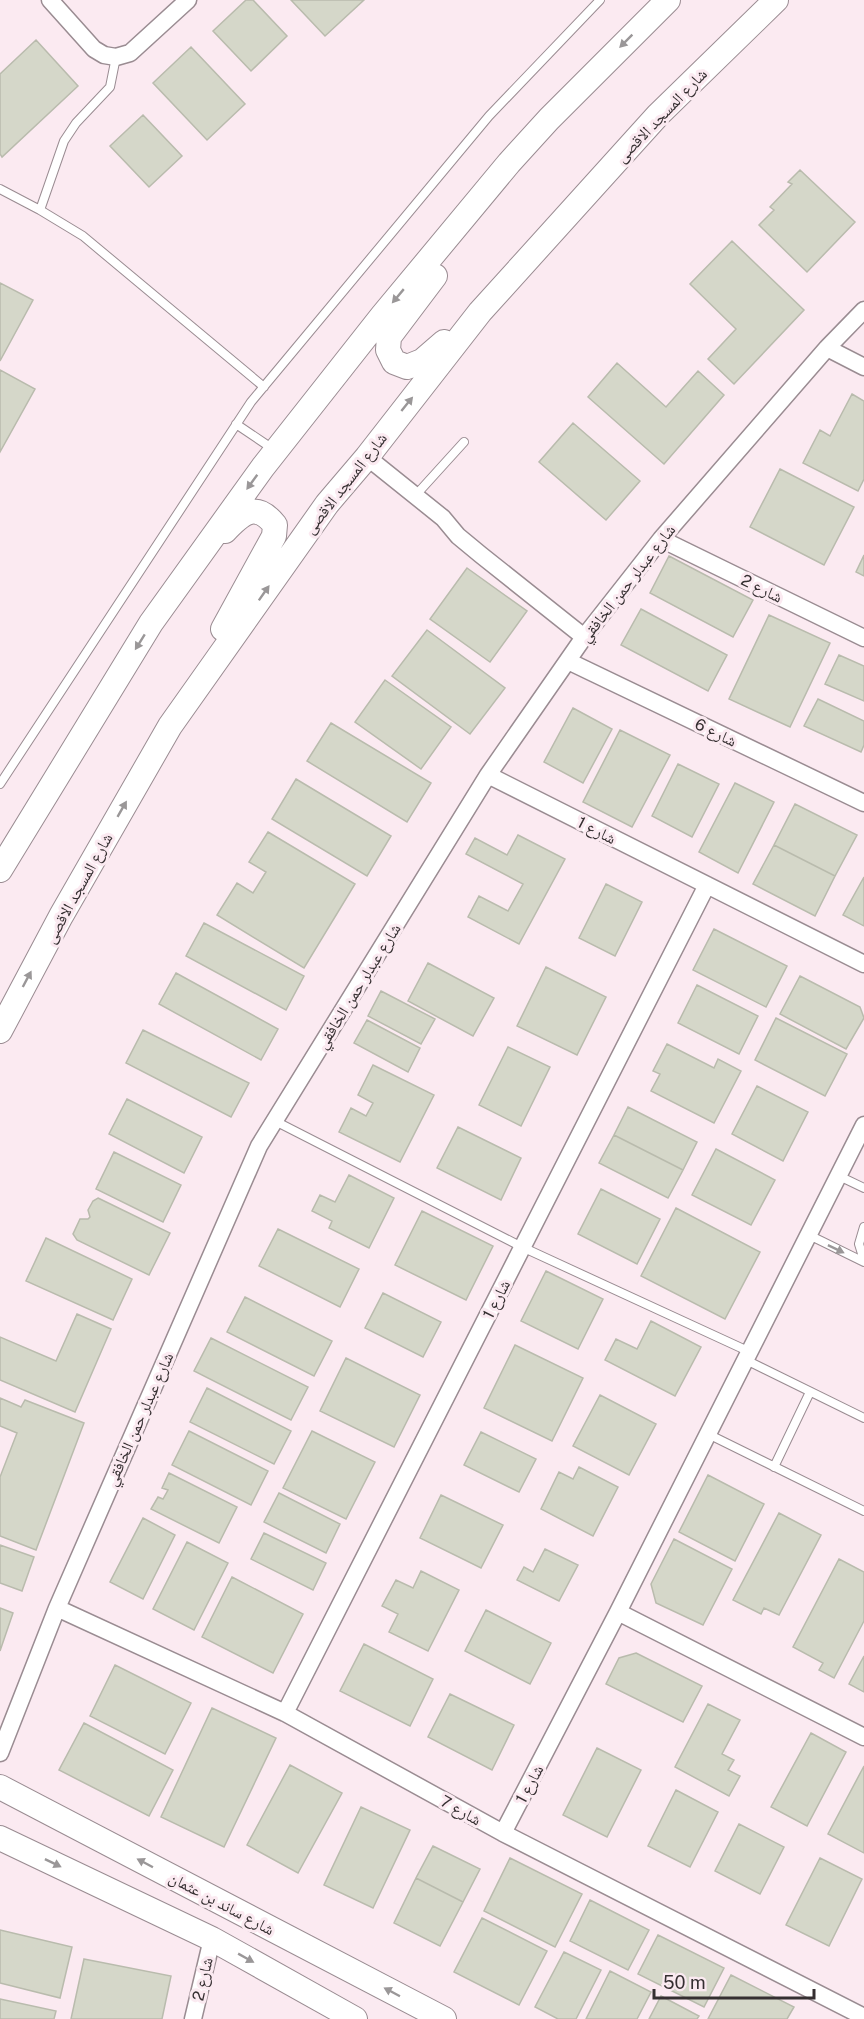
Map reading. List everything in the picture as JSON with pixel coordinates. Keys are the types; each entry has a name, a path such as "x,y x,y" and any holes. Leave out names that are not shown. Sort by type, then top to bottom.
{"main road":[{"name":"شارع المسجد الاقصى","path":"0,1031 60,916 170,726 327,504 367,457 480,312 658,115 776,0"},
{"path":"0,870 151,623 276,451 382,316 509,163 657,6"},
{"path":"480,312 422,361 407,367 394,362 388,350 389,337 468,232 509,163"},
{"path":"170,726 274,536 275,525 267,514 254,511 240,515 187,572"},
{"name":"شارع ساند بن عثمان","path":"0,1787 444,2019"},
{"path":"0,1838 212,1939 355,2019"}],"street":[{"path":"50,0 94,49 104,55 116,57 130,53 188,0"},
{"name":"شارع عبدلر حمن الخافقي","path":"0,1752 57,1608 259,1146 488,775 584,637 661,539 827,348 864,310"},
{"path":"827,348 864,367"},
{"path":"367,457 443,518 458,536 584,637"},
{"name":"شارع 2","path":"661,539 864,638"},
{"name":"شارع 6","path":"568,661 864,803"},
{"name":"شارع 1","path":"488,775 864,964"},
{"name":"شارع 1","path":"285,1713 706,885"},
{"name":"شارع 1","path":"503,1833 618,1612 864,1125"},
{"name":"شارع 7","path":"57,1608 285,1713 503,1833 864,2017"},
{"path":"618,1612 864,1737"},
{"name":"شارع 2","path":"193,2019 212,1939"}],"lane":[{"path":"0,784 236,424 264,387 489,116 600,0"},
{"path":"40,210 64,141 76,123 110,87 116,57"},
{"path":"0,189 83,236 264,387"},
{"path":"236,424 276,451"},
{"path":"415,496 464,441"},
{"path":"275,1121 522,1247 748,1356 810,1392 864,1418"},
{"path":"839,1176 864,1188"},
{"path":"864,1227 859,1244 864,1261"},
{"path":"809,1235 864,1261"},
{"path":"774,1467 810,1392"},
{"path":"708,1434 864,1511"}],"building":[{"path":"246,0 253,0 287,36 251,71 213,31"},
{"path":"291,0 364,0 325,36"},
{"path":"36,40 78,86 2,157 0,154 0,74"},
{"path":"191,47 245,104 207,140 153,83"},
{"path":"143,115 182,156 149,187 110,146"},
{"path":"800,170 855,222 807,272 759,225 774,210 770,207 792,184 788,182"},
{"path":"732,241 804,310 734,384 708,359 736,329 690,284"},
{"path":"0,283 33,300 0,361"},
{"path":"617,363 666,407 698,371 724,395 664,464 588,397"},
{"path":"0,370 35,389 0,452"},
{"path":"852,394 864,401 864,479 858,491 803,463 820,430 830,436"},
{"path":"573,423 640,481 606,520 539,462"},
{"path":"780,469 854,507 824,565 750,527"},
{"path":"864,555 864,576 856,572"},
{"path":"669,556 753,600 733,637 650,593"},
{"path":"467,568 527,611 490,662 430,619"},
{"path":"641,609 727,655 708,691 621,645"},
{"path":"769,615 830,643 790,727 729,699"},
{"path":"427,630 505,688 470,734 392,676"},
{"path":"839,655 864,666 864,701 825,684"},
{"path":"385,680 451,727 421,769 355,722"},
{"path":"818,699 864,721 864,745 861,752 804,726"},
{"path":"573,708 612,729 583,783 544,762"},
{"path":"331,723 431,783 407,822 307,761"},
{"path":"620,730 670,755 632,827 583,802"},
{"path":"678,764 719,784 692,837 652,816"},
{"path":"296,779 391,836 367,876 272,819"},
{"path":"735,783 774,802 738,873 699,852"},
{"path":"795,804 857,835 835,876 774,845"},
{"path":"268,832 355,884 304,968 217,915 237,883 253,893 266,872 249,862"},
{"path":"518,835 565,859 519,944 468,917 479,896 508,911 523,884 466,854 475,838 507,855"},
{"path":"774,845 835,876 815,916 753,884"},
{"path":"864,877 864,926 843,915"},
{"path":"606,884 642,902 615,956 579,938"},
{"path":"204,923 304,976 286,1010 186,956"},
{"path":"714,929 787,966 766,1007 693,970"},
{"path":"428,963 494,998 473,1036 408,1001"},
{"path":"546,967 606,997 577,1055 517,1026"},
{"path":"176,973 278,1029 261,1060 159,1004"},
{"path":"800,976 860,1007 864,1018 846,1049 780,1014"},
{"path":"697,985 758,1016 739,1054 678,1023"},
{"path":"381,991 435,1019 421,1044 368,1016"},
{"path":"776,1018 847,1054 825,1096 755,1060"},
{"path":"367,1020 420,1048 408,1072 354,1043"},
{"path":"143,1030 249,1083 231,1117 126,1063"},
{"path":"667,1044 714,1068 718,1059 741,1071 714,1123 651,1091 660,1074 653,1071"},
{"path":"508,1047 550,1067 521,1126 479,1105"},
{"path":"373,1065 434,1095 400,1162 339,1132 351,1108 366,1116 373,1103 358,1095"},
{"path":"757,1086 808,1112 783,1161 732,1134"},
{"path":"127,1099 202,1137 184,1173 109,1134"},
{"path":"628,1107 697,1142 683,1170 614,1135"},
{"path":"458,1127 521,1158 501,1200 437,1168"},
{"path":"614,1135 683,1170 668,1198 599,1163"},
{"path":"716,1149 775,1180 751,1225 692,1195"},
{"path":"114,1152 181,1185 163,1222 96,1189"},
{"path":"349,1175 394,1198 369,1248 329,1228 332,1221 312,1211 320,1195 335,1202"},
{"path":"601,1189 660,1219 637,1264 578,1234"},
{"path":"98,1198 170,1233 149,1275 77,1240 73,1234 80,1219 90,1217 88,1210 93,1201"},
{"path":"676,1208 760,1252 725,1319 641,1276"},
{"path":"422,1211 493,1246 466,1300 395,1265"},
{"path":"278,1229 359,1269 340,1307 259,1266"},
{"path":"46,1238 132,1279 113,1320 26,1281"},
{"path":"546,1271 603,1299 578,1349 521,1321"},
{"path":"383,1293 441,1322 423,1357 365,1328"},
{"path":"245,1297 332,1341 314,1376 227,1332"},
{"path":"77,1314 111,1329 75,1412 0,1380 0,1337 56,1361"},
{"path":"651,1321 701,1347 675,1396 605,1360 616,1339 637,1349"},
{"path":"211,1338 308,1387 291,1420 194,1371"},
{"path":"515,1345 583,1378 552,1441 484,1408"},
{"path":"346,1358 420,1395 394,1447 320,1411"},
{"path":"207,1388 291,1431 274,1464 190,1422"},
{"path":"600,1395 656,1424 629,1475 573,1446"},
{"path":"0,1398 21,1407 25,1400 84,1423 36,1550 0,1536 0,1477 17,1433 0,1426"},
{"path":"189,1431 268,1471 251,1505 172,1465"},
{"path":"312,1431 375,1462 346,1519 283,1488"},
{"path":"481,1432 536,1459 519,1492 464,1465"},
{"path":"579,1467 618,1487 593,1536 541,1509 559,1472 573,1479"},
{"path":"169,1473 237,1507 219,1543 151,1509 158,1497 163,1499 168,1490 162,1488"},
{"path":"708,1475 764,1504 735,1561 679,1532"},
{"path":"279,1493 340,1524 326,1553 264,1522"},
{"path":"441,1495 503,1525 481,1568 420,1538"},
{"path":"779,1513 821,1535 779,1615 764,1608 761,1614 733,1600"},
{"path":"143,1518 175,1535 143,1599 110,1582"},
{"path":"264,1533 326,1563 313,1590 251,1559"},
{"path":"674,1539 732,1569 703,1625 656,1603 651,1584"},
{"path":"187,1542 228,1563 194,1630 153,1609"},
{"path":"0,1545 34,1557 22,1591 0,1583"},
{"path":"545,1549 578,1565 559,1601 517,1580 524,1567 533,1572"},
{"path":"839,1559 864,1572 864,1621 834,1678 819,1670 823,1663 793,1647"},
{"path":"421,1571 459,1590 428,1651 389,1632 398,1614 382,1606 396,1580 413,1588"},
{"path":"232,1577 303,1614 273,1673 202,1637"},
{"path":"0,1608 13,1613 0,1651"},
{"path":"486,1610 551,1643 530,1684 465,1651"},
{"path":"364,1644 433,1679 410,1726 340,1691"},
{"path":"636,1653 702,1686 683,1722 606,1684 619,1658"},
{"path":"864,1656 864,1692 849,1684"},
{"path":"115,1665 191,1703 165,1754 90,1716"},
{"path":"450,1694 514,1725 492,1770 428,1737"},
{"path":"708,1704 740,1720 722,1754 734,1760 728,1770 740,1776 729,1796 675,1767"},
{"path":"212,1708 276,1738 224,1847 161,1817"},
{"path":"84,1723 173,1770 149,1816 59,1770"},
{"path":"811,1733 846,1752 807,1826 771,1807"},
{"path":"597,1748 641,1770 607,1837 563,1815"},
{"path":"290,1765 342,1793 298,1873 247,1845"},
{"path":"864,1766 864,1853 828,1834"},
{"path":"676,1790 718,1812 690,1867 648,1846"},
{"path":"361,1807 410,1830 373,1908 324,1885"},
{"path":"739,1824 784,1847 760,1894 715,1871"},
{"path":"433,1846 480,1869 463,1902 416,1878"},
{"path":"510,1858 582,1894 555,1947 484,1911"},
{"path":"820,1858 862,1879 829,1946 786,1925"},
{"path":"416,1878 463,1902 440,1946 394,1923"},
{"path":"590,1900 649,1930 628,1970 570,1941"},
{"path":"482,1918 547,1951 519,2005 454,1972"},
{"path":"0,1930 72,1947 60,1998 0,1983"},
{"path":"658,1935 724,1968 704,2007 638,1974"},
{"path":"564,1952 601,1970 576,2019 558,2019 535,2007"},
{"path":"84,1959 171,1976 162,2019 71,2019"},
{"path":"610,1971 651,1992 637,2019 586,2019"},
{"path":"731,1975 794,2007 787,2019 708,2019"},
{"path":"661,1996 699,2016 697,2019 649,2019"},
{"path":"0,1999 56,2011 54,2019 0,2019"}]}
